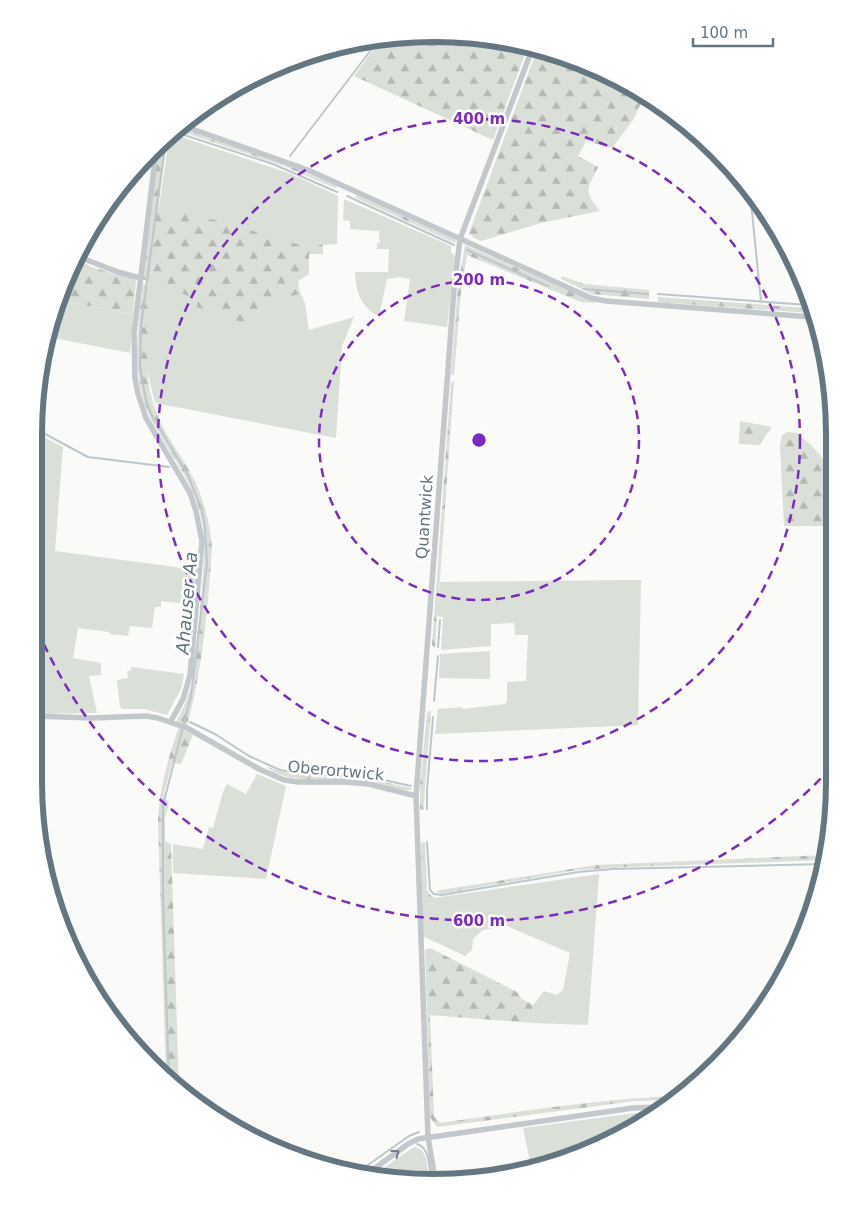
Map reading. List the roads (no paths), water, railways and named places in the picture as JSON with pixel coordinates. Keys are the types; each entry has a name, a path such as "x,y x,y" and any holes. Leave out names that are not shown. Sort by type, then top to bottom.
{"street":[{"name":"Quantwick","path":"416,796 454,289 460,239 529,55"},
{"path":"192,127 291,163 591,298 606,301 807,317"},
{"path":"155,159 134,333 134,360 138,394 150,424 190,494 196,511 202,541 190,676 183,699 171,722"},
{"path":"84,260 140,278"},
{"name":"Oberortwick","path":"42,716 92,718 146,716 187,728 259,769 284,780 369,784 416,796"},
{"path":"416,796 428,1137 434,1174"},
{"path":"374,1169 408,1144 428,1137 633,1108 653,1107"}],"waterway":[{"path":"290,156 373,48"},
{"path":"183,134 273,164 337,192"},
{"name":"Ahauser Aa","path":"164,150 141,326 140,367 146,400 151,414 188,475 202,511 207,563 191,696 163,805 163,898 169,1069"},
{"path":"347,196 454,245"},
{"path":"751,204 761,302"},
{"path":"467,250 548,286"},
{"path":"584,289 648,294"},
{"path":"658,294 804,305"},
{"path":"42,432 88,457 169,467"},
{"path":"438,647 440,620"},
{"path":"434,701 438,656"},
{"path":"427,809 433,717"},
{"path":"190,722 215,734 249,756 280,770 302,774 370,777 411,786"},
{"path":"427,842 430,890 434,894 442,895 578,872 613,869 817,864"},
{"path":"365,1167 409,1136 419,1132"},
{"path":"417,1144 427,1154 430,1174"}]}
